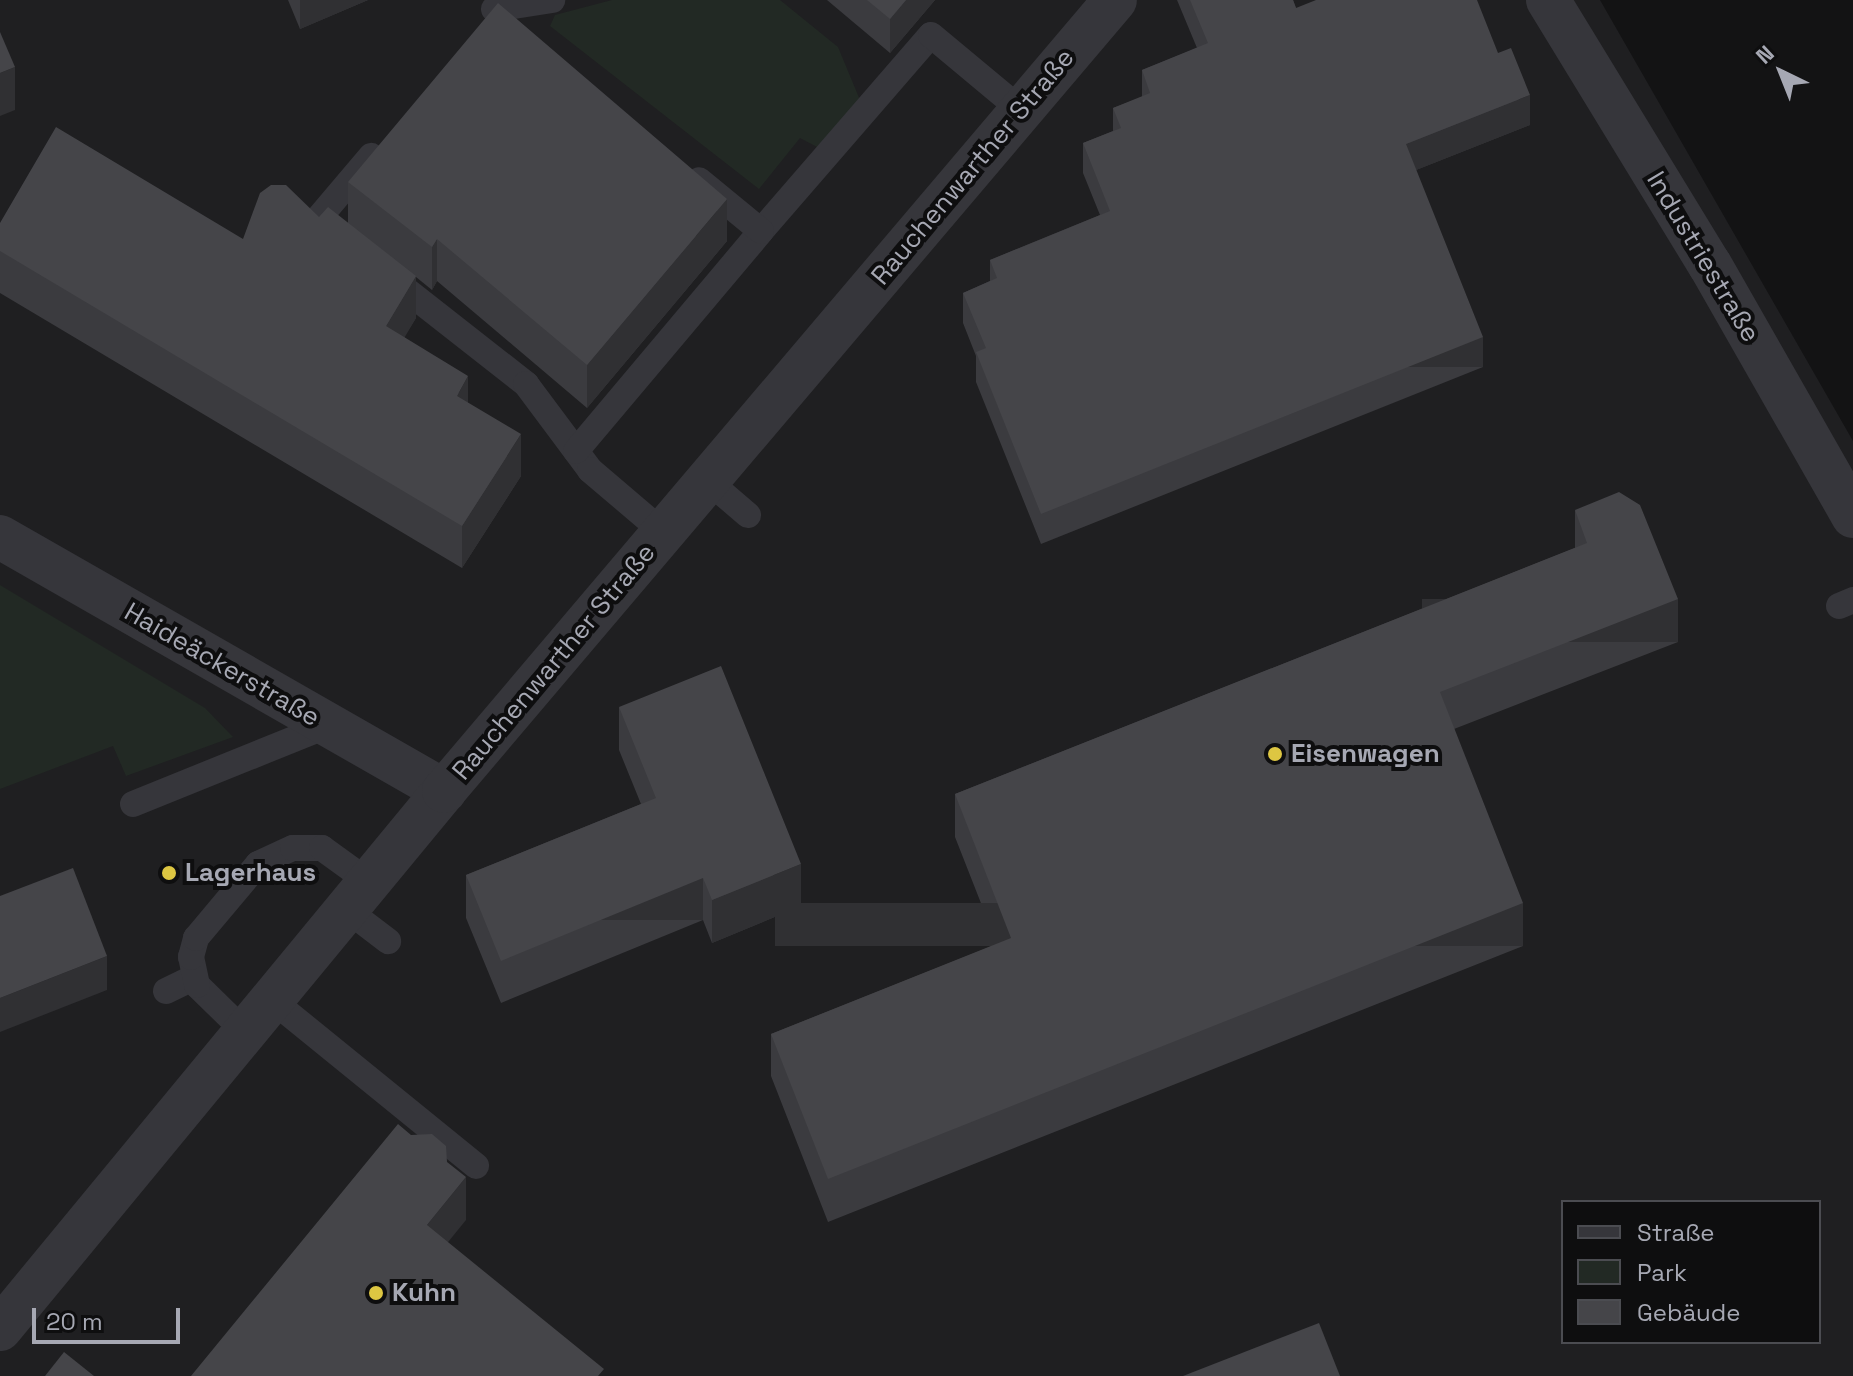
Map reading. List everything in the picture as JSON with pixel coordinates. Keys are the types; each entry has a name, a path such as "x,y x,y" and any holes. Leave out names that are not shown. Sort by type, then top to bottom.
{"street":[{"name":"Rauchenwarther Straße","path":"0,1329 444,791 1115,0"},
{"name":"Industriestraße","path":"1548,0 1710,265 1853,516"},
{"name":"Haideäckerstraße","path":"0,537 444,791"}],"lane":[{"path":"475,32 494,9 552,0"},
{"path":"494,9 518,29"},
{"path":"576,451 931,35 1021,110"},
{"path":"386,138 317,220 526,384 590,470 664,533"},
{"path":"676,160 761,231"},
{"path":"707,480 748,515"},
{"path":"133,804 326,726"},
{"path":"388,941 358,895 315,845 266,859 196,938 191,957 195,977 205,996 259,1016 476,1166"},
{"path":"166,991 195,977"}],"shaded area":[{"path":"0,0 1600,0 1853,441 1853,1376 0,1376"}],"green space":[{"path":"612,0 780,0 838,47 860,100 819,148 800,138 759,189 550,26 555,15"},
{"path":"0,585 205,708 233,737 126,776 113,746 0,789"}],"building":[{"path":"867,0 906,0 890,19"},
{"path":"1190,0 1293,0 1296,8 1316,0 1477,0 1498,53 1511,48 1530,95 1406,144 1483,337 1041,514 976,352 986,348 963,293 997,278 990,260 1110,211 1083,143 1121,128 1113,108 1150,93 1142,70 1208,43"},
{"path":"498,3 727,199 587,365 437,239 432,247 348,182"},
{"path":"0,32 15,67 0,73"},
{"path":"56,127 243,239 260,193 271,185 286,185 319,217 328,207 416,276 386,326 468,376 457,396 521,434 462,526 0,251 0,223"},
{"path":"1619,492 1640,505 1678,599 1440,692 1523,903 828,1179 771,1034 1011,938 955,794 1587,543 1575,510"},
{"path":"721,666 801,864 712,900 703,878 501,961 466,875 656,798 619,707"},
{"path":"73,868 107,956 0,998 0,896"},
{"name":"Kuhn","path":"398,1124 411,1135 432,1134 446,1146 447,1162 466,1177 427,1225 604,1369 598,1376 191,1376"},
{"path":"1319,1323 1340,1376 1183,1376"},
{"path":"64,1352 94,1376 45,1376"}],"place":[{"name":"Eisenwagen","path":"1275,754"},
{"name":"Lagerhaus","path":"169,873"},
{"name":"Kuhn","path":"376,1293"}]}
